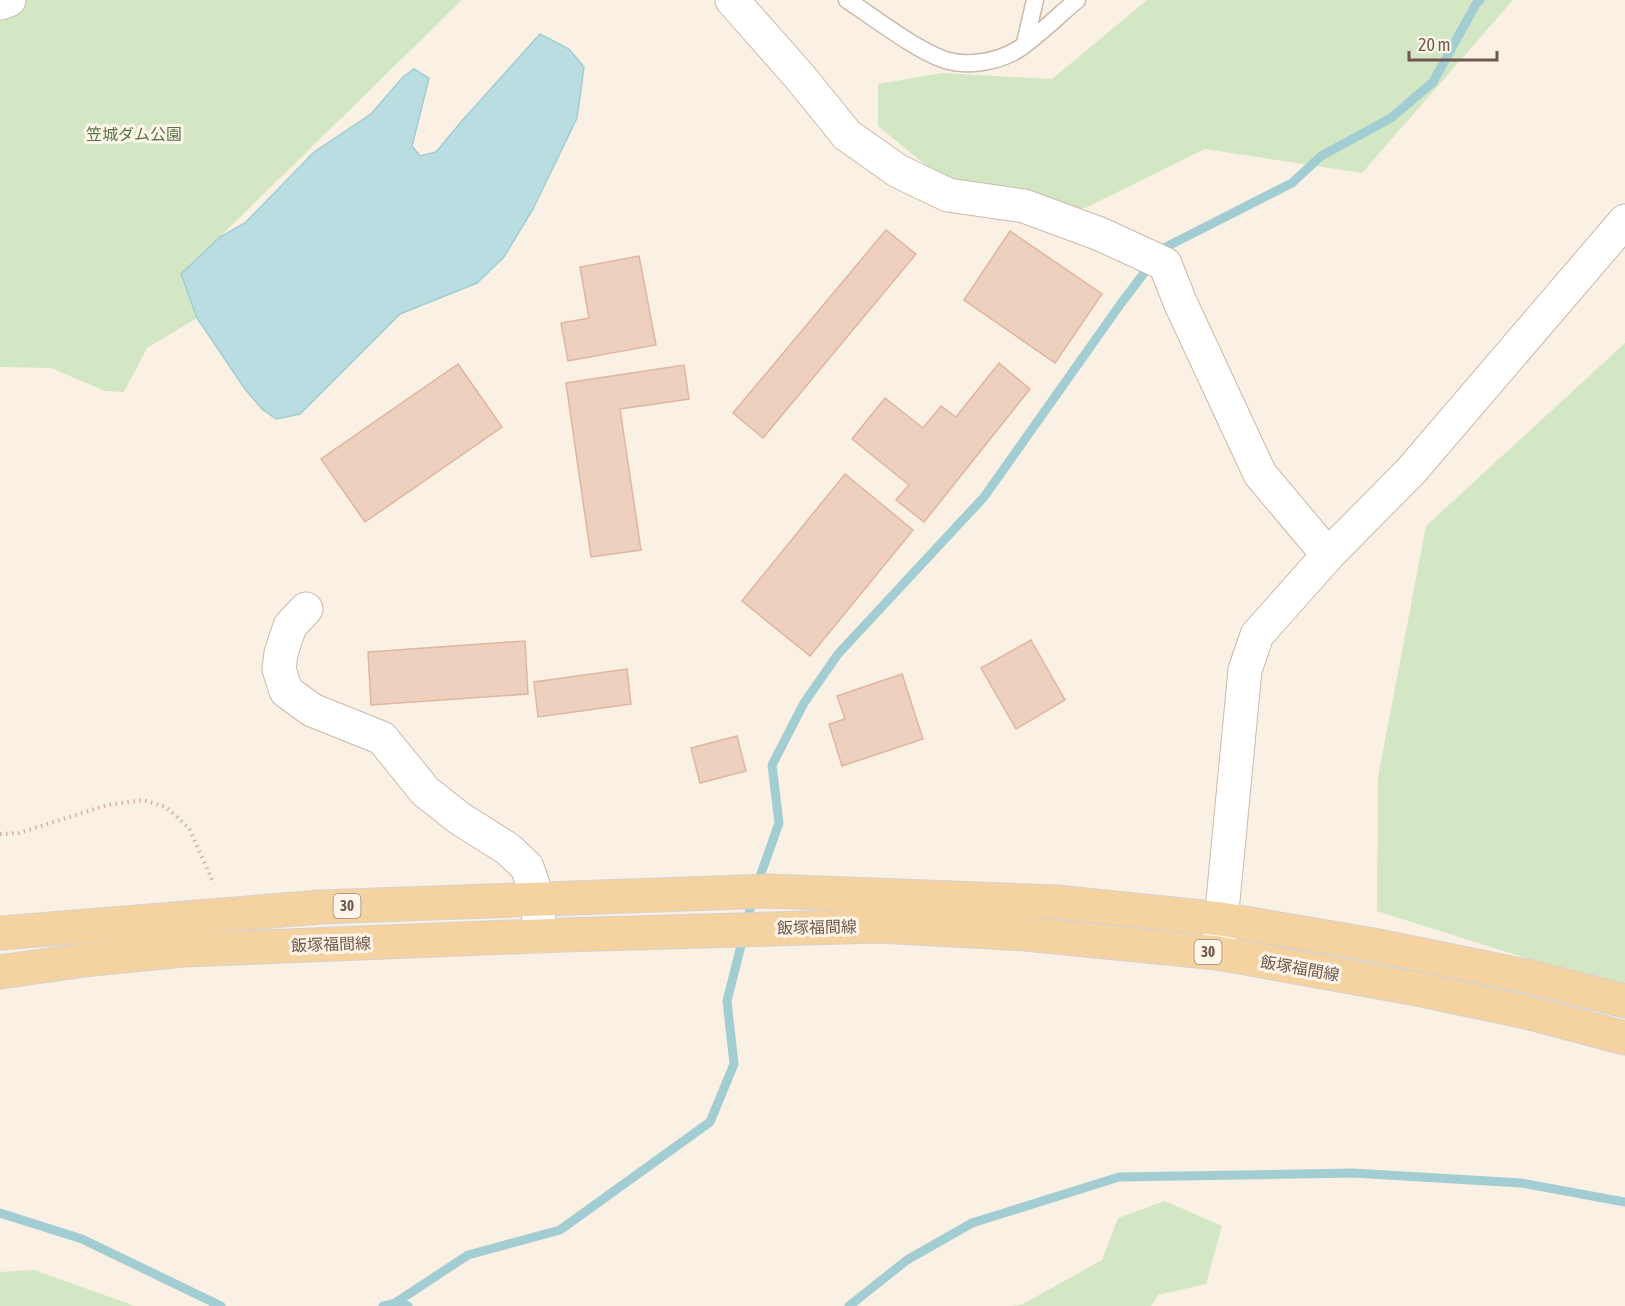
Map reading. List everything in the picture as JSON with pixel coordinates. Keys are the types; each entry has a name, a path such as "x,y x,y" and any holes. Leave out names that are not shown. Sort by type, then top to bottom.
{"main road":[{"name":"飯塚福間線","path":"0,933 321,907 696,894 793,892 1056,902 1221,919 1385,947 1526,976 1625,1001"},
{"name":"飯塚福間線","path":"0,972 92,959 184,950 692,930 880,926 1026,934 1218,953 1412,988 1526,1012 1625,1038"}],"street":[{"path":"0,3 9,0"},
{"path":"732,0 800,77 846,135 898,171 948,195 1024,206 1100,234 1165,264 1180,302 1260,474 1328,555"},
{"path":"1218,953 1245,670 1257,635 1328,555 1412,471 1625,221"},
{"path":"306,609 290,626 280,653 279,669 286,691 312,710 382,738 425,791 459,818 508,849 527,867 538,899 539,936"}],"lane":[{"path":"846,0 927,51 947,60 972,63 993,60 1017,50 1077,0"},
{"path":"1025,43 1035,0"}],"path":[{"path":"0,834 19,833 108,805 143,800 166,807 189,828 227,914"}],"green space":[{"name":"笠城ダム公園","path":"0,0 462,0 182,274 197,318 147,348 124,392 105,391 51,368 0,367"},
{"path":"1147,0 1513,0 1362,173 1205,149 1085,208 984,213 878,126 878,84 942,73 1052,79"},
{"path":"1625,343 1625,985 1576,974 1377,911 1378,777 1426,526"},
{"path":"1165,1201 1222,1226 1206,1284 1158,1295 1151,1306 1012,1306 1023,1304 1102,1260 1118,1218"},
{"path":"34,1270 135,1306 0,1306 0,1272"}],"water":[{"path":"540,34 569,49 584,67 577,118 533,209 504,257 477,283 400,314 300,414 276,419 262,409 245,389 197,318 181,274 220,237 245,223 314,152 371,114 403,77 414,69 429,78 412,146 420,156 436,152"}],"building":[{"path":"886,230 916,254 763,438 733,413"},
{"path":"1010,231 1102,294 1055,363 964,300"},
{"path":"639,256 656,345 568,361 561,323 589,318 580,267"},
{"path":"999,363 1030,389 924,522 896,500 909,485 852,439 885,398 923,428 941,406 956,417"},
{"path":"458,364 502,427 365,522 321,459"},
{"path":"684,365 689,399 620,409 641,550 591,557 566,383"},
{"path":"845,474 913,530 810,656 742,601"},
{"path":"1031,640 1065,700 1016,729 981,668"},
{"path":"525,641 528,694 371,705 368,652"},
{"path":"627,669 631,704 538,717 534,682"},
{"path":"902,674 923,739 842,766 829,724 845,719 837,696"},
{"path":"737,736 746,771 700,783 691,748"}],"waterway":[{"path":"1159,254 1162,249 1292,183 1321,156 1391,118 1433,82 1480,0"},
{"path":"757,885 779,823 772,765 804,703 838,654 984,497 1151,264"},
{"path":"383,1306 395,1303 468,1255 560,1230 710,1122 734,1064 727,1001 753,898"},
{"path":"849,1306 907,1260 972,1223 1119,1177 1353,1173 1521,1183 1625,1202"},
{"path":"0,1213 82,1239 221,1306"},
{"path":"395,1303 408,1306"}]}
